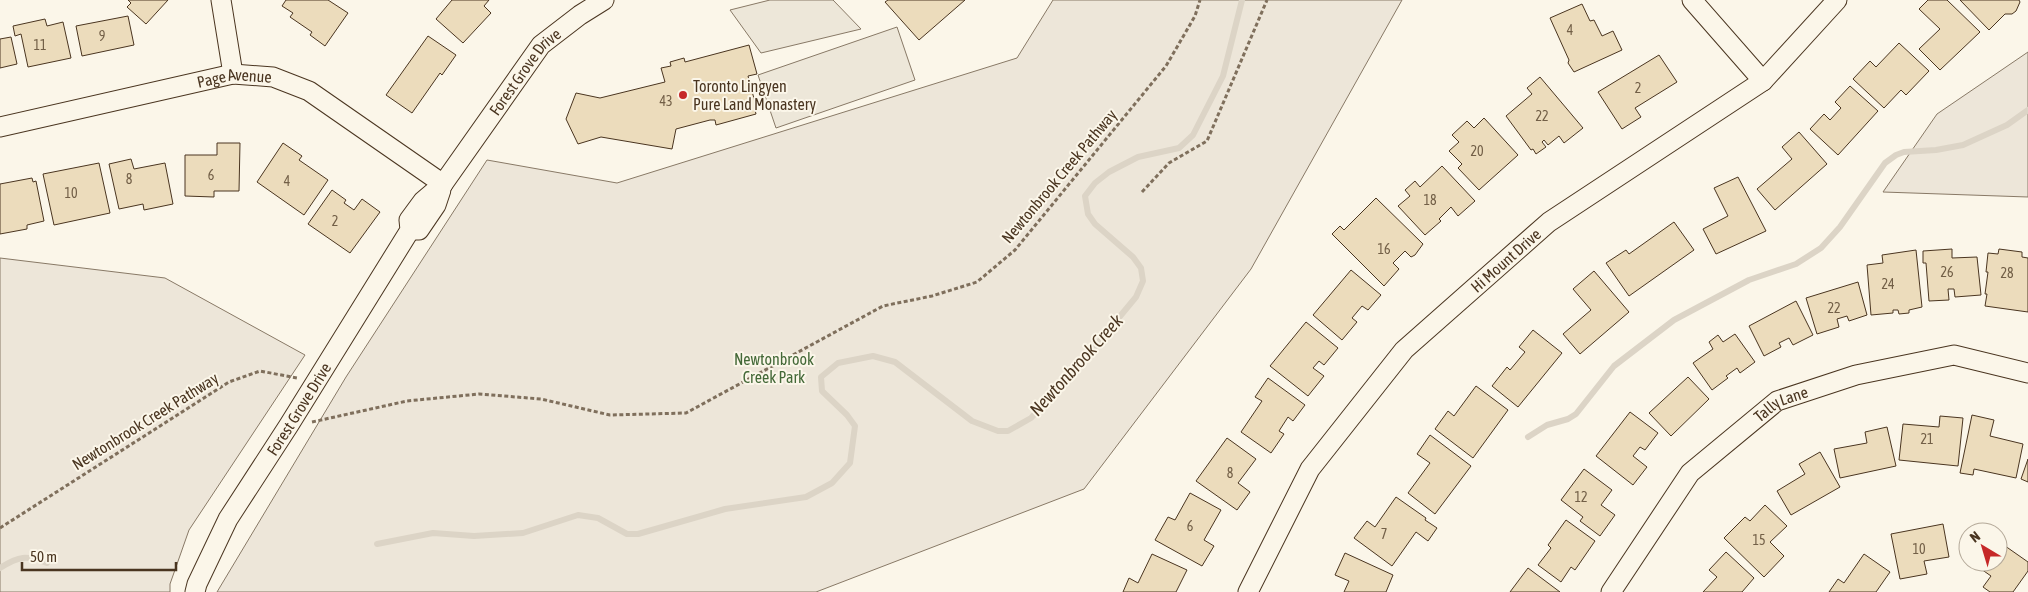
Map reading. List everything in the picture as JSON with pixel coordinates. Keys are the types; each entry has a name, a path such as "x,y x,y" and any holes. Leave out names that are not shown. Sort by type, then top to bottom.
{"street":[{"path":"221,0 233,74"},
{"name":"Forest Grove Drive","path":"196,592 197,584 228,519 289,426 314,382 410,230 408,220 423,201 443,184 541,45 580,15 604,0"},
{"path":"1692,0 1763,81"},
{"name":"Hi Mount Drive","path":"1248,592 1310,469 1404,350 1549,222 1763,81 1837,0"},
{"name":"Page Avenue","path":"0,127 233,74 273,77 309,92 443,184"},
{"name":"Tally Lane","path":"1611,592 1690,473 1776,400 1856,375 1954,356 2028,373"}],"path":[{"name":"Newtonbrook Creek Pathway","path":"289,426 407,401 479,394 541,399 610,415 686,413 883,306 932,296 977,282 1016,250 1166,66 1195,16 1200,0"},
{"path":"1142,192 1169,163 1207,141 1267,0"},
{"name":"Newtonbrook Creek Pathway","path":"0,528 228,382 260,371 314,382"}],"green space":[{"name":"Newtonbrook Creek Park","path":"1053,0 1402,0 1251,269 1084,489 816,592 217,592 346,377 487,160 617,183 1017,58"},
{"path":"2028,52 2028,197 1883,192 1937,114"},
{"path":"0,258 165,278 305,355 189,530 170,584 170,592 0,592"}],"shaded area":[{"path":"770,0 833,0 861,29 761,53 730,10"},
{"path":"897,27 915,80 776,128 758,75"}],"building":[{"path":"128,0 168,0 146,24 127,7 131,3"},
{"path":"286,0 328,0 348,13 325,46 310,35 312,32 290,17 293,13 282,6"},
{"path":"452,0 489,0 484,6 491,13 463,43 436,19"},
{"path":"888,0 965,0 919,40 885,2"},
{"path":"1928,0 1947,0 1980,32 1940,70 1919,49 1940,29 1919,9"},
{"path":"1960,0 2019,0 2020,2 2016,11 2012,14 2005,14 1989,30"},
{"path":"1582,4 1590,21 1594,20 1602,36 1613,31 1622,50 1574,72 1568,63 1569,60 1550,18"},
{"path":"128,16 134,45 82,56 76,26"},
{"path":"45,19 47,26 63,22 71,58 28,67 21,34 15,36 13,26"},
{"path":"428,36 456,55 442,75 440,73 412,113 386,95"},
{"path":"11,37 17,64 0,68 0,39"},
{"path":"1899,43 1929,71 1906,95 1901,90 1884,108 1853,79 1870,61 1876,67"},
{"name":"Toronto Lingyen Pure Land Monastery","path":"749,45 757,74 748,76 757,110 755,110 756,114 716,125 715,120 710,120 676,129 672,149 601,137 578,144 566,119 576,93 600,98 665,82 661,68 671,66 670,62 684,58 685,62"},
{"path":"1659,55 1677,82 1635,108 1641,117 1622,129 1598,92"},
{"path":"1540,77 1583,128 1564,143 1559,136 1548,145 1544,140 1542,142 1546,147 1536,154 1506,116 1532,94 1527,88"},
{"path":"1850,86 1878,111 1838,155 1810,129 1824,114 1830,120 1841,108 1835,102"},
{"path":"1484,118 1518,155 1479,190 1458,168 1462,164 1449,151 1459,142 1452,135 1467,121 1474,128"},
{"path":"1799,132 1827,164 1775,210 1757,189 1792,159 1782,147"},
{"path":"217,143 240,143 239,191 214,191 214,197 185,196 185,155 217,155"},
{"path":"283,143 302,156 299,160 328,180 304,215 257,182"},
{"path":"131,159 134,169 165,163 173,204 144,210 143,204 119,209 109,164"},
{"path":"99,163 110,213 54,225 43,174"},
{"path":"1442,166 1475,201 1458,216 1451,207 1439,219 1441,221 1425,235 1398,206 1410,196 1405,190 1415,181 1420,187"},
{"path":"1738,177 1766,231 1716,254 1703,229 1728,216 1714,188"},
{"path":"32,178 33,182 36,181 44,221 27,225 27,229 0,234 0,184"},
{"path":"332,190 346,200 344,203 354,210 362,199 380,212 350,253 308,224"},
{"path":"1376,198 1423,244 1415,255 1411,257 1405,251 1393,263 1399,269 1384,286 1332,234 1340,226 1344,230"},
{"path":"1674,222 1694,250 1629,296 1606,263 1626,250 1629,254"},
{"path":"1952,249 1952,258 1977,257 1981,295 1955,297 1954,289 1948,289 1949,300 1929,301 1926,263 1923,263 1923,251"},
{"path":"1999,249 2022,252 2022,257 2028,258 2028,312 1985,306 1988,253 1998,254"},
{"path":"1916,250 1922,307 1909,310 1909,313 1899,314 1898,310 1893,310 1893,313 1871,315 1867,265 1883,263 1882,255"},
{"path":"1351,270 1381,295 1368,310 1362,306 1352,318 1357,322 1342,340 1313,315"},
{"path":"1594,271 1629,312 1580,354 1563,334 1591,310 1573,289"},
{"path":"1858,282 1867,315 1849,321 1847,316 1837,319 1839,327 1817,334 1806,298"},
{"path":"1796,301 1813,335 1793,345 1789,338 1779,343 1781,347 1764,356 1749,326"},
{"path":"1306,322 1338,348 1324,365 1319,361 1313,368 1324,376 1308,396 1270,366"},
{"path":"1533,330 1562,353 1518,407 1492,386 1507,367 1510,370 1525,352 1519,347"},
{"path":"1735,334 1755,362 1740,373 1737,368 1726,376 1728,378 1712,390 1693,363 1713,349 1709,342 1718,335 1723,342"},
{"path":"1688,377 1709,399 1671,436 1649,413"},
{"path":"1268,378 1305,405 1293,421 1288,417 1279,431 1284,434 1271,453 1241,432 1262,401 1255,397"},
{"path":"1476,386 1508,410 1473,458 1435,429 1448,411 1454,416"},
{"path":"1630,412 1658,433 1645,450 1640,447 1633,456 1647,467 1633,485 1596,456"},
{"path":"1972,415 1994,420 1990,436 2023,444 2016,478 1974,469 1973,475 1960,473"},
{"path":"1940,416 1963,418 1958,466 1899,460 1903,424 1939,427"},
{"path":"1887,427 1896,466 1840,478 1834,449 1867,443 1865,432"},
{"path":"1430,435 1471,466 1435,514 1408,493 1430,463 1417,454"},
{"path":"1227,438 1256,459 1238,483 1250,492 1237,510 1196,481"},
{"path":"1820,452 1840,487 1791,515 1777,491 1805,474 1799,464"},
{"path":"2028,459 2028,482 2021,479"},
{"path":"1584,469 1612,490 1601,505 1615,515 1600,536 1580,521 1583,517 1561,500"},
{"path":"1190,493 1221,510 1204,540 1214,546 1202,566 1155,540 1168,517 1175,520"},
{"path":"1396,497 1437,528 1428,541 1416,532 1392,566 1354,538 1367,521 1375,527"},
{"path":"1765,505 1787,526 1770,542 1784,556 1764,577 1724,538 1745,517 1750,521"},
{"path":"1566,520 1595,541 1575,570 1571,567 1561,582 1538,565 1551,548 1548,545"},
{"path":"1943,524 1949,557 1924,561 1927,574 1900,579 1891,534"},
{"path":"2008,548 2028,562 2028,571 2013,592 1990,592 1983,587 1991,576 1985,572 2008,572"},
{"path":"1726,552 1754,578 1742,592 1703,592 1717,577 1709,570"},
{"path":"1345,553 1393,575 1386,592 1344,592 1349,581 1335,575"},
{"path":"1152,554 1187,570 1176,592 1123,592 1129,578 1138,583"},
{"path":"1864,554 1890,572 1876,592 1829,592 1838,579 1844,583"},
{"path":"1528,568 1560,592 1510,592"}],"waterway":[{"name":"Newtonbrook Creek","path":"377,544 433,533 474,536 523,533 578,515 598,518 627,534 638,534 725,509 806,497 832,483 850,463 855,426 847,415 822,391 821,377 838,363 873,356 895,362 972,421 998,431 1008,431 1031,418 1068,379 1136,297 1143,281 1141,268 1133,257 1095,224 1088,214 1085,196 1095,183 1109,172 1138,157 1179,148 1193,135 1223,76 1242,0"},
{"path":"1528,437 1547,425 1568,419 1576,414 1614,366 1674,320 1749,280 1796,264 1821,248 1840,227 1885,163 1896,155 1904,152 1936,150 1963,145 2007,125 2028,110"},
{"name":"Newtonbrook Creek","path":"0,568 12,561 23,558 47,563"}],"place":[{"name":"Toronto Lingyen Pure Land Monastery","path":"683,95"}]}
